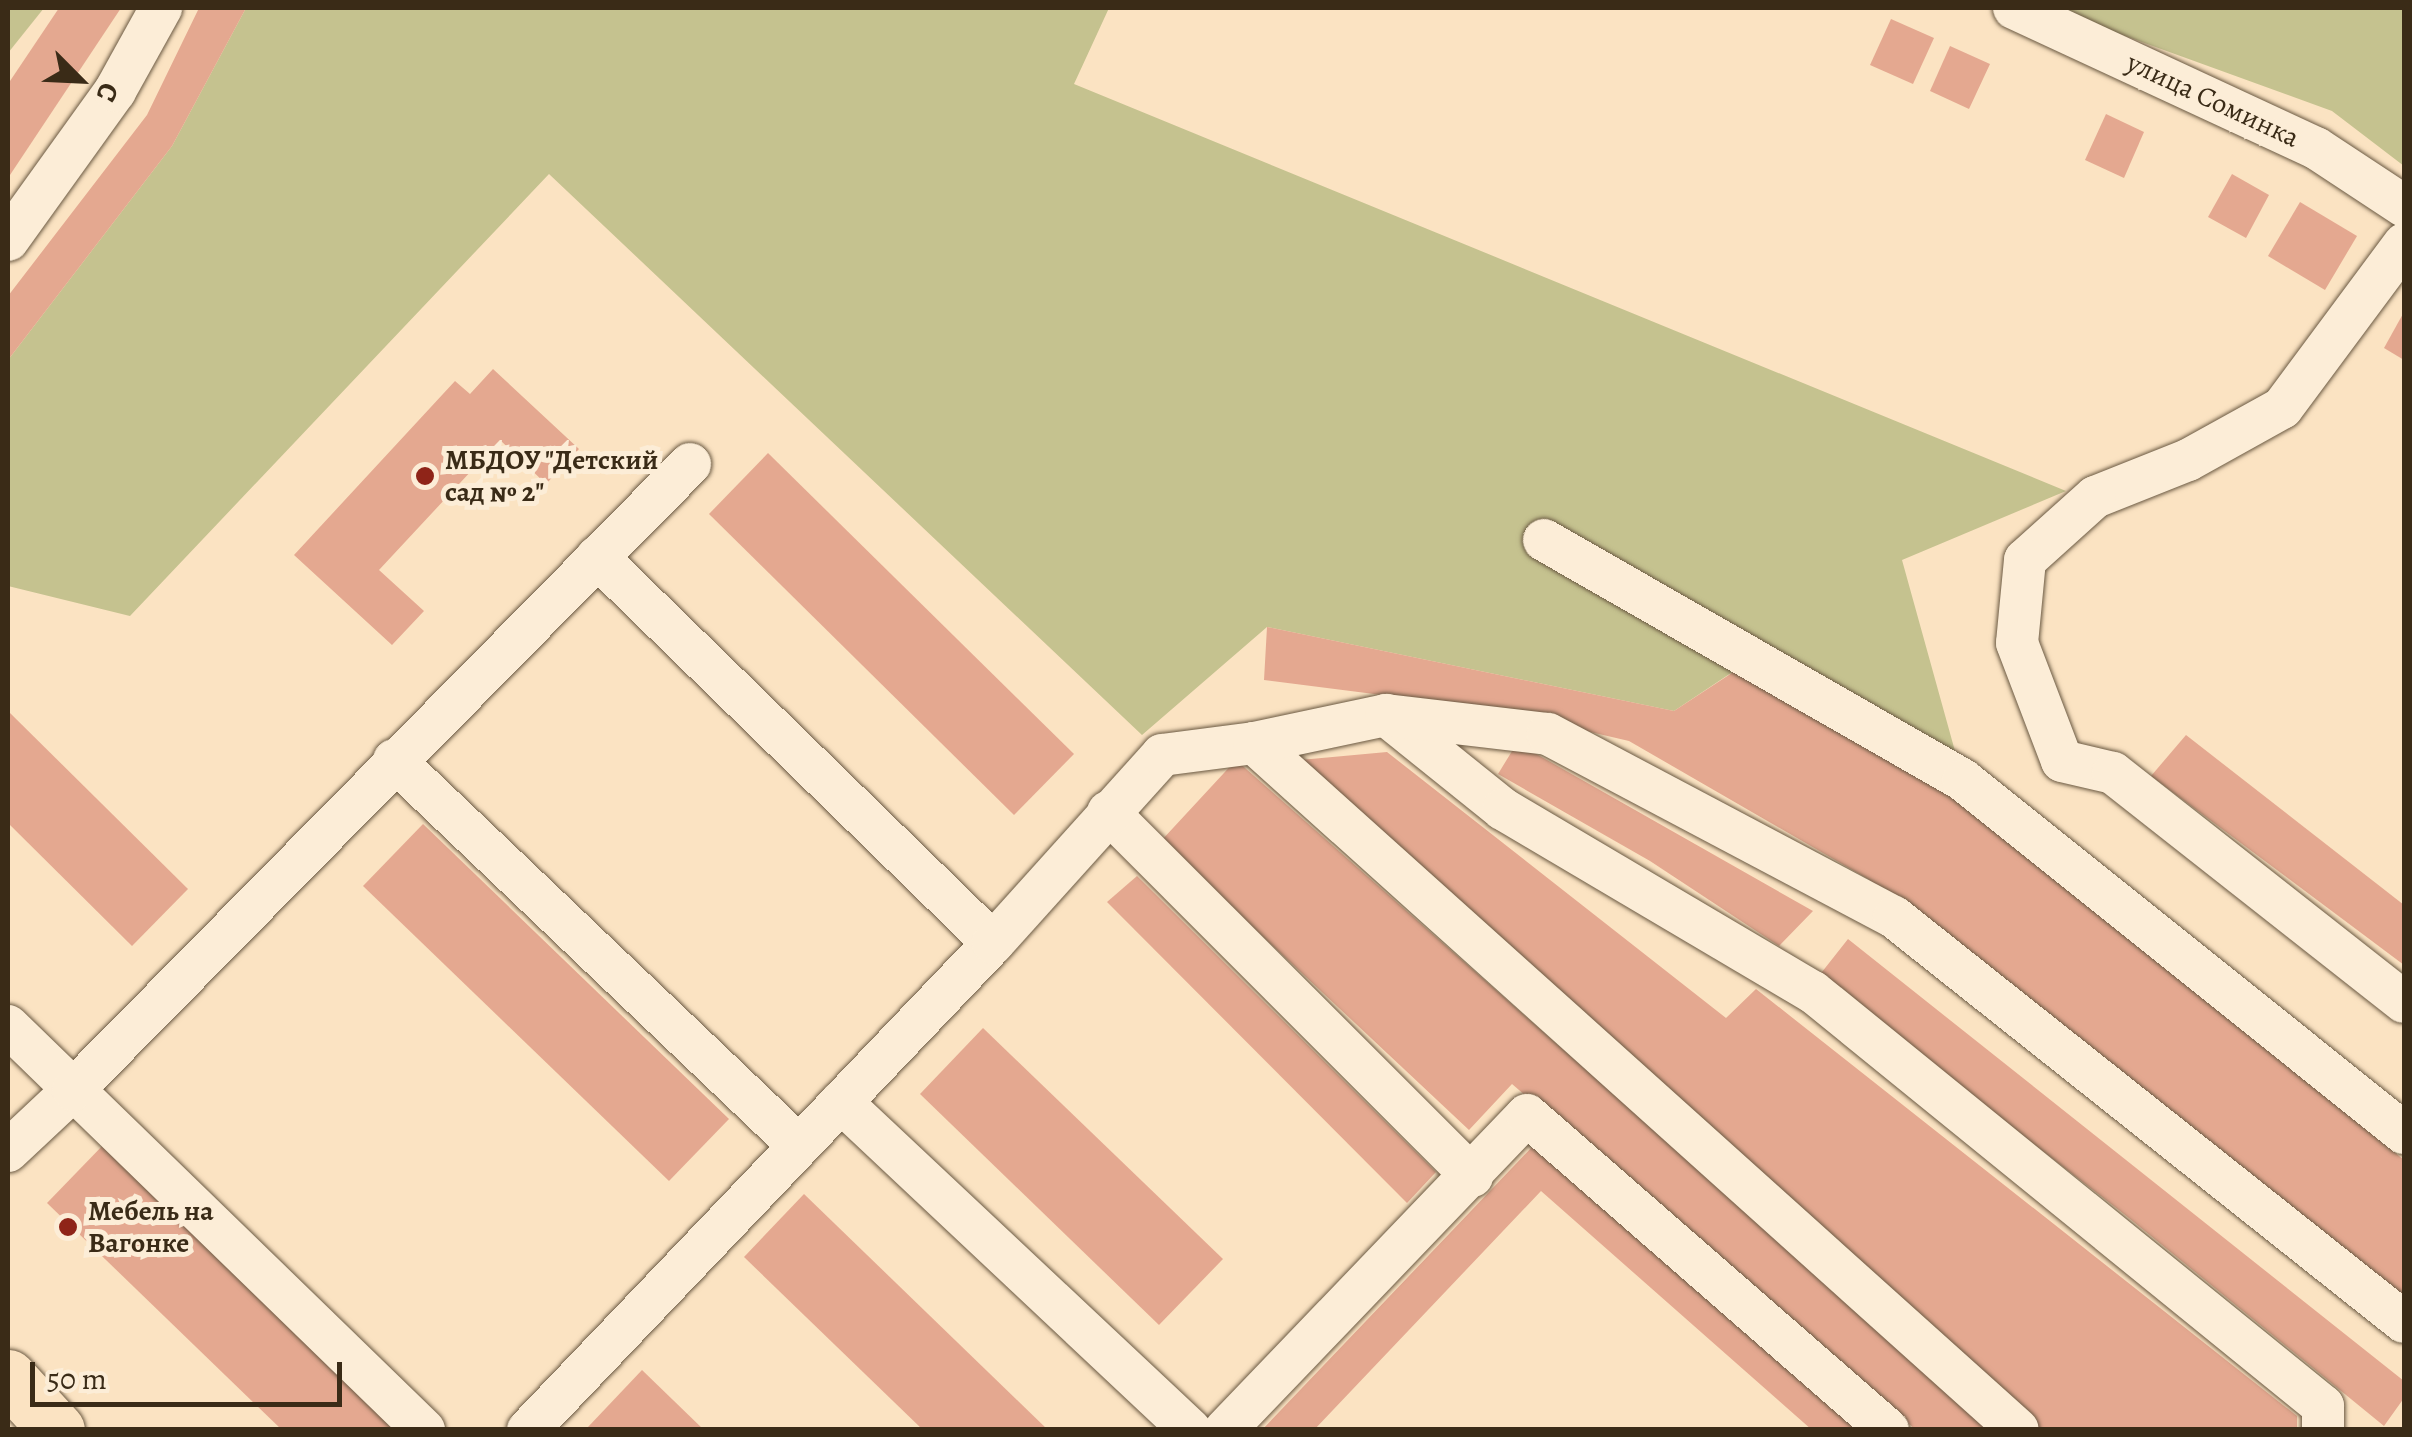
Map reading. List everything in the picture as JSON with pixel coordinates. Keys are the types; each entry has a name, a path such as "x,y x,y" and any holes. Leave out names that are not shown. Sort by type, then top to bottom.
{"main road":[{"path":"8,1377 57,1430"}],"street":[{"path":"8,240 115,91 161,8"},
{"name":"улица Соминка","path":"2014,8 2316,148 2404,206"},
{"path":"2404,244 2282,408 2188,460 2095,497 2026,560 2018,643 2062,760 2113,773 2404,1002"},
{"path":"8,1151 74,1090 394,760 690,464"},
{"path":"1544,540 1962,780 2404,1133"},
{"path":"597,556 993,943"},
{"path":"1386,715 1503,809 1812,992 2323,1406 2323,1430"},
{"path":"528,1430 993,943 1162,755 1254,743 1386,715 1548,734 1894,917 2404,1322"},
{"path":"1254,743 2018,1430"},
{"path":"394,760 798,1146"},
{"path":"1108,812 1472,1176"},
{"path":"8,1026 424,1430"},
{"path":"841,1102 1190,1430"},
{"path":"1226,1430 1527,1115 1888,1430"}],"shaded area":[{"path":"8,8 44,8 8,53"},
{"path":"246,8 1109,8 1074,84 2066,491 1902,560 1963,780 1752,659 1674,711 1267,627 1142,735 549,174 130,616 8,586 8,360 172,146"},
{"path":"2048,8 2404,8 2404,166 2332,111"}],"building":[{"path":"59,8 121,8 8,178 8,84"},
{"path":"199,8 246,8 172,146 8,360 8,296 147,115"},
{"path":"1891,19 1934,38 1913,84 1870,65"},
{"path":"1950,46 1990,64 1969,109 1930,91"},
{"path":"2106,114 2144,132 2124,178 2085,160"},
{"path":"2232,174 2269,195 2246,238 2208,217"},
{"path":"2300,202 2357,236 2325,290 2268,256"},
{"path":"2404,312 2404,360 2384,348"},
{"path":"493,369 579,449 546,484 500,440 379,570 424,611 392,645 294,555 455,381 470,394"},
{"path":"768,453 1074,754 1014,815 709,514"},
{"path":"1267,627 1674,711 1738,669 1944,791 2404,1160 2404,1298 1868,879 1629,741 1492,709 1264,680"},
{"path":"8,711 188,889 132,946 8,823"},
{"path":"2186,735 2404,905 2404,965 2151,776"},
{"path":"1517,743 1813,911 1779,946 1650,861 1498,774"},
{"path":"1387,752 1726,1018 1756,989 2297,1416 2297,1430 2041,1430 1300,760"},
{"path":"1236,760 1993,1430 1916,1430 1512,1084 1469,1130 1161,841"},
{"path":"423,824 729,1119 669,1181 363,886"},
{"path":"1137,876 1436,1172 1407,1203 1107,902"},
{"path":"1848,939 2404,1381 2404,1398 2384,1426 2124,1214 1818,977"},
{"path":"983,1028 1223,1259 1159,1325 920,1094"},
{"path":"107,1141 407,1430 282,1430 47,1203"},
{"path":"1533,1146 1862,1430 1812,1430 1541,1191 1314,1430 1262,1430"},
{"path":"804,1194 1048,1430 923,1430 744,1257"},
{"path":"642,1370 704,1430 588,1427"}],"place":[{"name":"МБДОУ \"Детский сад № 2\"","path":"425,476"},
{"name":"Мебель на Вагонке","path":"68,1227"}]}
